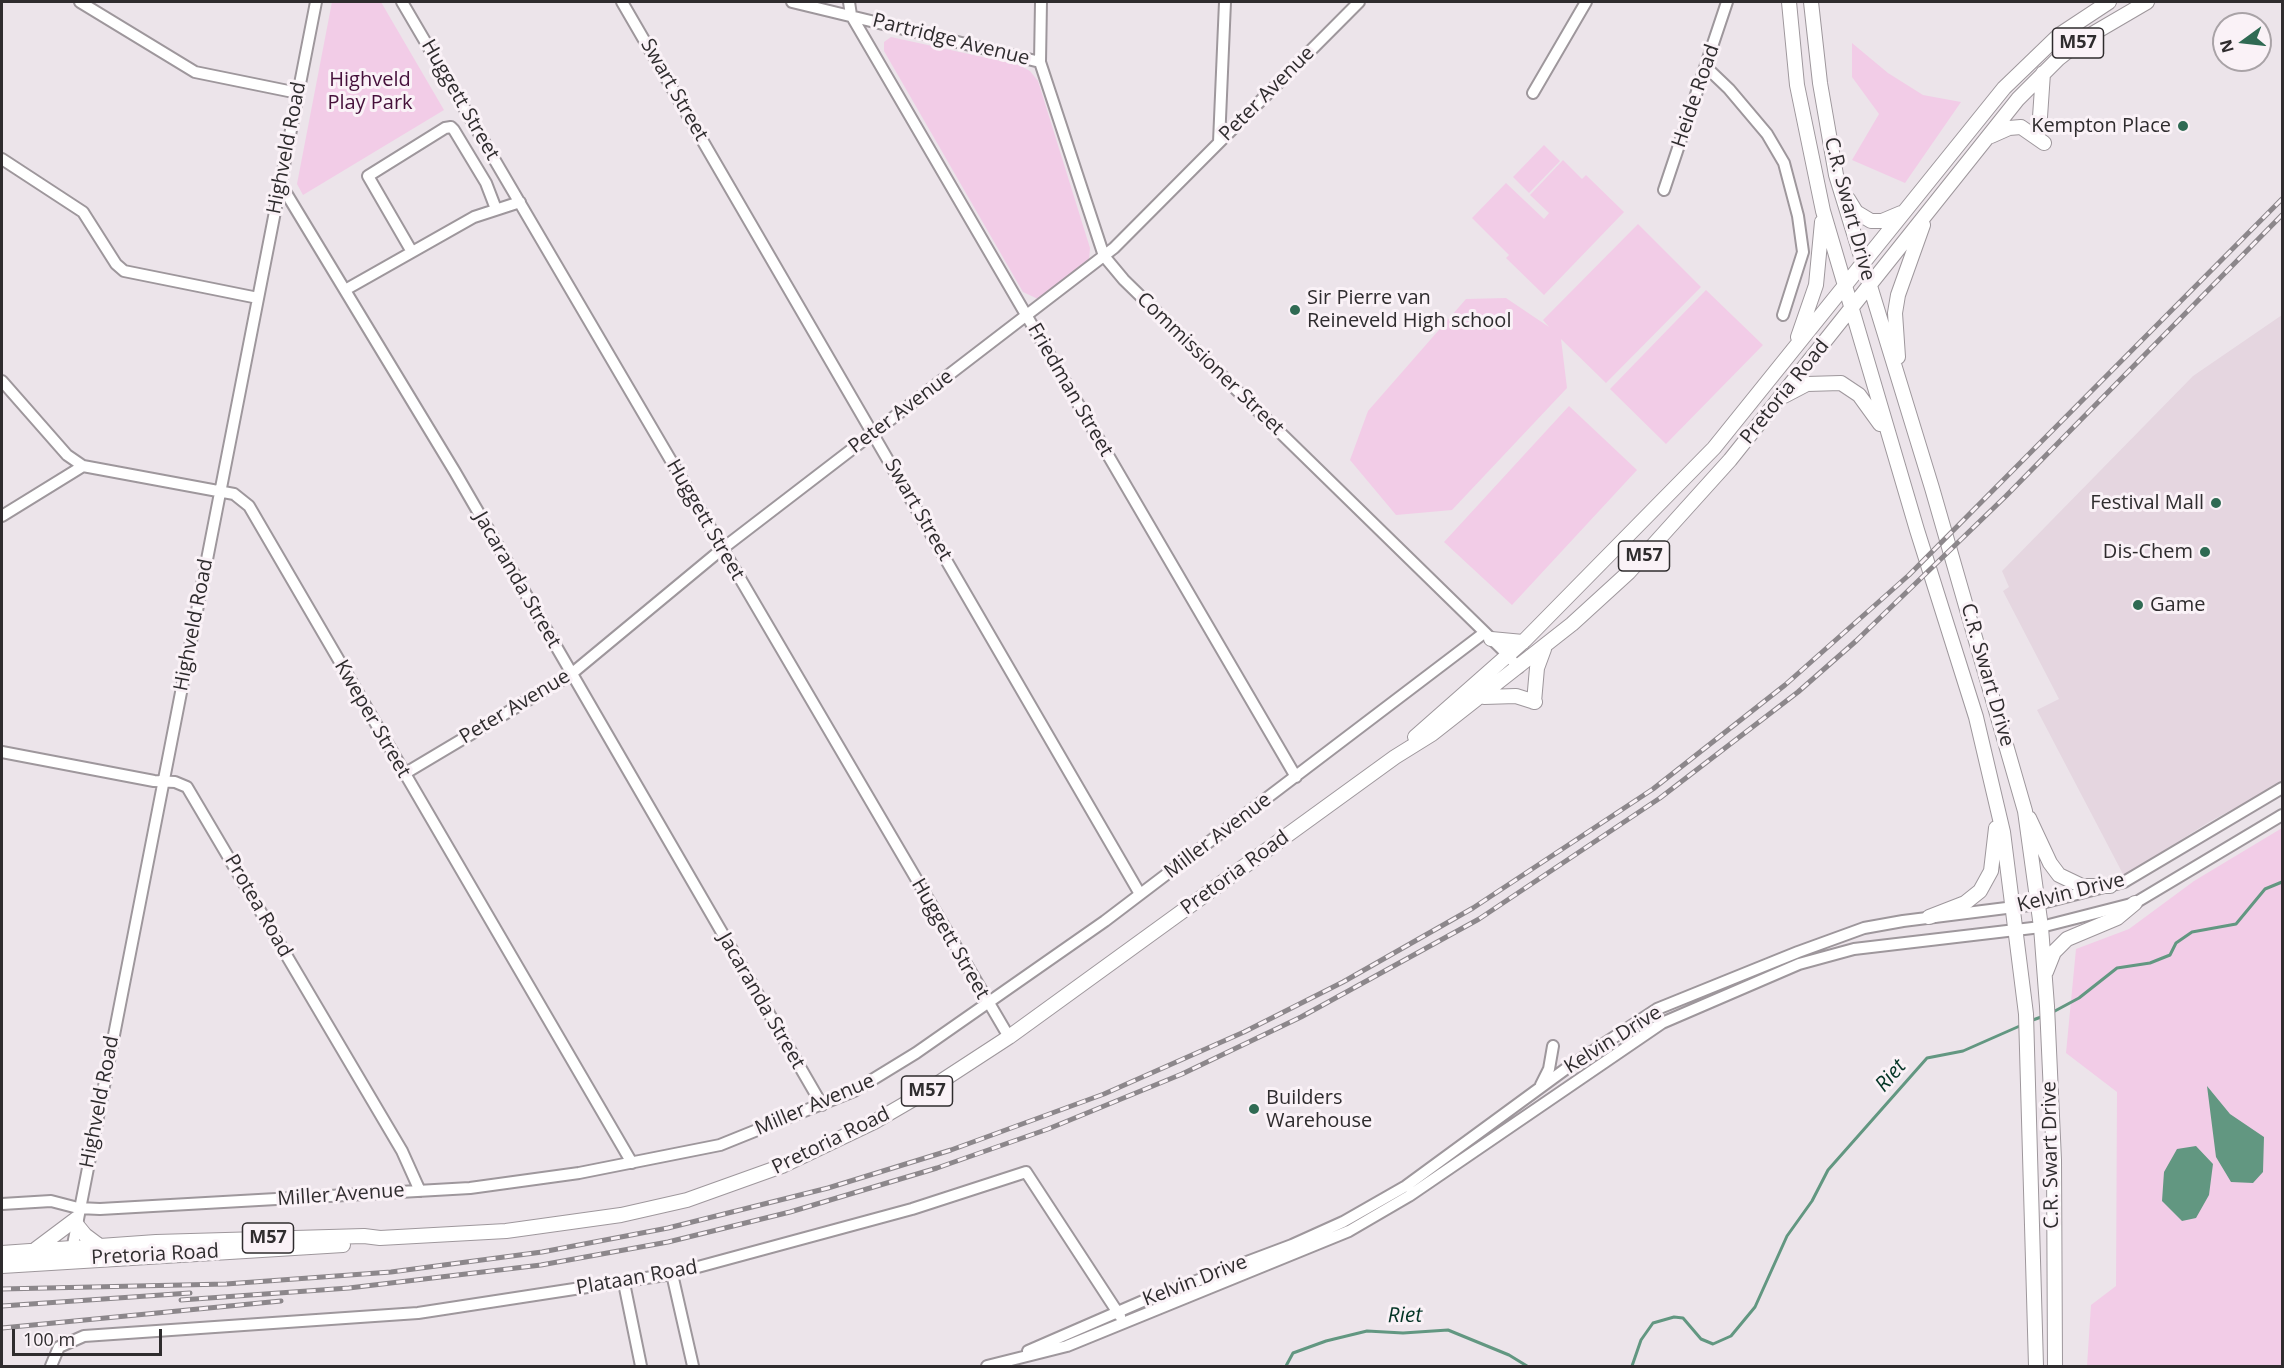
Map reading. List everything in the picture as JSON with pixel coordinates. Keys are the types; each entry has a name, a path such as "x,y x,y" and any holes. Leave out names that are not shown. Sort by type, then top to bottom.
{"main road":[{"name":"C.R. Swart Drive","path":"1789,2 1797,85 1823,211 1844,288 1976,717 1994,785 2017,930 2025,1014 2036,1366"},
{"name":"C.R. Swart Drive","path":"1811,2 1820,83 1836,175 2025,810 2041,927 2047,1006 2054,1160 2055,1366"},
{"name":"Pretoria Road","path":"2,1266 101,1247 264,1238 364,1236 380,1238 506,1231 564,1224 687,1200 782,1166 874,1122 941,1083 1009,1037 1395,757 1523,642 1714,448 2004,88 2059,35 2109,2"},
{"name":"Pretoria Road","path":"1395,757 1425,740 1482,697 1544,647 1629,572 1730,460 2018,99 2043,73 2082,40 2147,2"},
{"path":"2040,117 2043,73"},
{"path":"1989,136 2021,126 2044,143"},
{"path":"1836,175 1850,202 1863,218 1882,221 1906,211"},
{"path":"1902,394 1895,313 1901,283 1929,209"},
{"path":"1794,347 1816,285 1823,211"},
{"path":"1778,399 1807,384 1841,383 1859,395 1890,439"},
{"path":"1488,636 1523,642"},
{"path":"1482,697 1516,696 1535,702 1538,668 1544,647"},
{"path":"1929,917 1965,903 1980,891 1988,880 1995,857 1994,785"},
{"path":"2025,810 2050,863 2059,875 2082,886 2110,886"},
{"path":"2045,975 2054,952 2060,944 2117,918 2135,903"},
{"path":"34,1250 49,1242 77,1217 85,1235 101,1247"},
{"name":"Pretoria Road","path":"2,1253 34,1250 71,1254 363,1244 380,1238"}],"street":[{"path":"80,2 195,72 298,93"},
{"name":"Highveld Road","path":"71,1254 316,2"},
{"name":"Huggett Street","path":"402,2 988,1005 1009,1037"},
{"name":"Swart Street","path":"622,2 1140,894"},
{"name":"Partridge Avenue","path":"792,2 1040,62"},
{"name":"Friedman Street","path":"849,2 851,15 1296,777"},
{"name":"Commissioner Street","path":"1041,2 1040,62 1104,256 1124,280 1508,655 1518,668"},
{"path":"1219,142 1225,2"},
{"name":"Peter Avenue","path":"404,774 570,675 722,549 1104,256 1359,2"},
{"path":"1533,93 1586,2"},
{"name":"Heide Road","path":"1664,190 1727,2"},
{"path":"1706,67 1729,89 1767,134 1784,163 1798,216 1803,252 1783,315"},
{"path":"412,252 368,176 444,128 451,127 454,130 486,183 496,209"},
{"path":"2,159 82,212 116,264 124,271 258,298"},
{"name":"Jacaranda Street","path":"280,183 455,472 570,675 822,1105"},
{"path":"345,290 474,217 520,202"},
{"path":"2,381 67,455 83,466 2,516"},
{"name":"Kweper Street","path":"83,466 221,490 240,496 249,506 632,1163"},
{"name":"Miller Avenue","path":"77,1217 523,1182 714,1147 822,1105 877,1079 988,1005 1488,636"},
{"name":"Protea Road","path":"2,752 182,784 192,793 402,1151 420,1191"},
{"name":"Kelvin Drive","path":"1005,1361 1117,1312 1343,1222 1406,1186 1540,1088 1657,1009 1864,928 1929,917 2038,904 2110,886 2150,868 2283,788"},
{"name":"Kelvin Drive","path":"1005,1361 1066,1346 1349,1231 1409,1196 1662,1023 1800,964 1854,949 2041,927 2135,903 2283,815"},
{"path":"1540,1088 1549,1069 1552,1046"},
{"name":"Plataan Road","path":"51,1366 54,1354 59,1347 74,1338 99,1334 418,1313 672,1274 738,1258 912,1209 1026,1172 1124,1323"},
{"name":"M57","path":"2,1204 51,1201 77,1217"},
{"path":"672,1274 693,1366"},
{"path":"624,1283 641,1366"},
{"path":"987,1366 1005,1361"}],"shaded area":[{"path":"2282,315 2282,783 2209,822 2124,876 2037,710 2059,699 2003,591 2009,587 2002,571 2193,376"},
{"path":"2207,1086 2230,1114 2264,1137 2263,1172 2253,1183 2231,1182 2216,1157"},
{"path":"2196,1146 2213,1164 2209,1195 2196,1218 2182,1221 2162,1201 2164,1172 2177,1149"}],"green space":[{"name":"Highveld Play Park","path":"332,2 381,2 444,110 303,195 297,184"},
{"path":"891,37 1019,65 1030,71 1038,81 1090,248 1089,260 1045,297 1038,299 1023,292 884,51 884,42"},
{"path":"1852,43 1888,73 1923,95 1961,102 1905,183 1852,160 1879,114 1852,77"},
{"path":"1544,145 1560,161 1529,193 1513,177"},
{"path":"1563,160 1582,179 1586,175 1624,212 1544,295 1506,258 1509,255 1472,218 1506,183 1544,219 1549,213 1530,195"},
{"path":"1638,224 1701,287 1606,383 1561,339 1567,388 1452,510 1396,515 1350,460 1368,411 1466,299 1506,298 1549,327 1543,320"},
{"path":"1706,290 1763,345 1666,444 1610,389"},
{"path":"1569,406 1637,470 1512,605 1444,542"},
{"path":"2282,828 2282,1366 2087,1366 2091,1305 2116,1286 2117,1092 2066,1053 2076,949 2129,929 2194,881"}],"waterway":[{"name":"Riet","path":"2053,1012 2079,998 2117,968 2150,963 2170,955 2176,943 2192,932 2236,924 2265,889 2282,882"},
{"name":"Riet","path":"2030,1021 2044,1016"},
{"name":"Riet","path":"1632,1366 1641,1340 1653,1323 1674,1317 1683,1318 1701,1339 1713,1344 1731,1336 1755,1307 1787,1236 1812,1201 1828,1170 1927,1058 1963,1051 2022,1025"},
{"name":"Riet","path":"1286,1366 1293,1353 1326,1341 1367,1331 1403,1333 1448,1330 1509,1355 1527,1366"}],"railway":[{"path":"2,1289 226,1284 391,1272 542,1252 668,1228 828,1188 951,1150 1104,1094 1244,1032 1343,982 1473,908 1653,789 1785,685 1909,575 2282,199"},
{"path":"181,1300 349,1288 541,1265 668,1242 790,1212 937,1168 1048,1129 1182,1074 1301,1017 1479,919 1660,798 1798,692 1856,641 2006,496 2282,215"},
{"path":"2,1306 190,1293"},
{"path":"2,1328 281,1301"}],"place":[{"name":"Kempton Place","path":"2183,126"},
{"name":"Sir Pierre van Reineveld High school","path":"1295,310"},
{"name":"Festival Mall","path":"2216,503"},
{"name":"Dis-Chem","path":"2205,552"},
{"name":"Game","path":"2138,605"},
{"name":"Builders Warehouse","path":"1254,1109"}]}
